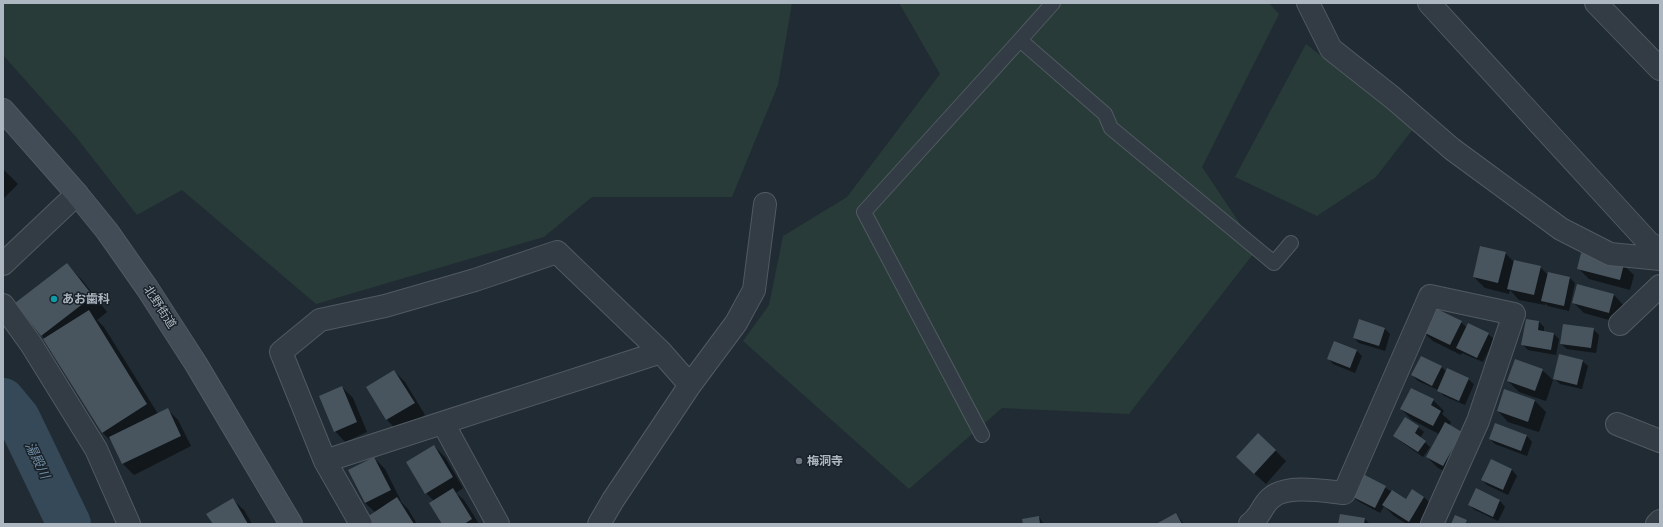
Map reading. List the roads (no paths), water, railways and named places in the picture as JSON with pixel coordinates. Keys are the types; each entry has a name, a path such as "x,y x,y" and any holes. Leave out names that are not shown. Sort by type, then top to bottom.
{"main road":[{"name":"北野街道","path":"3,110 77,194 128,259 164,312 290,524"}],"street":[{"path":"1308,3 1332,49 1393,98 1452,149 1561,228 1603,251 1610,254 1660,260"},
{"path":"1429,3 1649,243 1660,249"},
{"path":"1596,3 1660,69"},
{"path":"3,264 77,194"},
{"path":"599,524 613,500 690,385 736,323 754,290 765,204"},
{"path":"361,524 325,461 281,352 320,320 385,306 475,280 557,252 661,352 690,385"},
{"path":"1620,324 1660,286"},
{"path":"1250,524 1257,519 1271,497 1292,489 1344,493 1430,296 1514,314 1478,421 1432,524"},
{"path":"3,305 31,344 96,450 129,524"},
{"path":"325,461 661,352"},
{"path":"443,423 498,524"},
{"path":"1617,424 1660,441"},
{"path":"1657,524 1660,521"}],"lane":[{"path":"982,435 864,212 1052,3"},
{"path":"1020,40 1105,114 1112,128 1274,263 1291,243"}],"waterway":[{"name":"湯殿川","path":"3,400 18,418 69,524"}],"place":[{"name":"あお歯科","path":"54,299"},
{"name":"梅洞寺","path":"799,461"}]}
